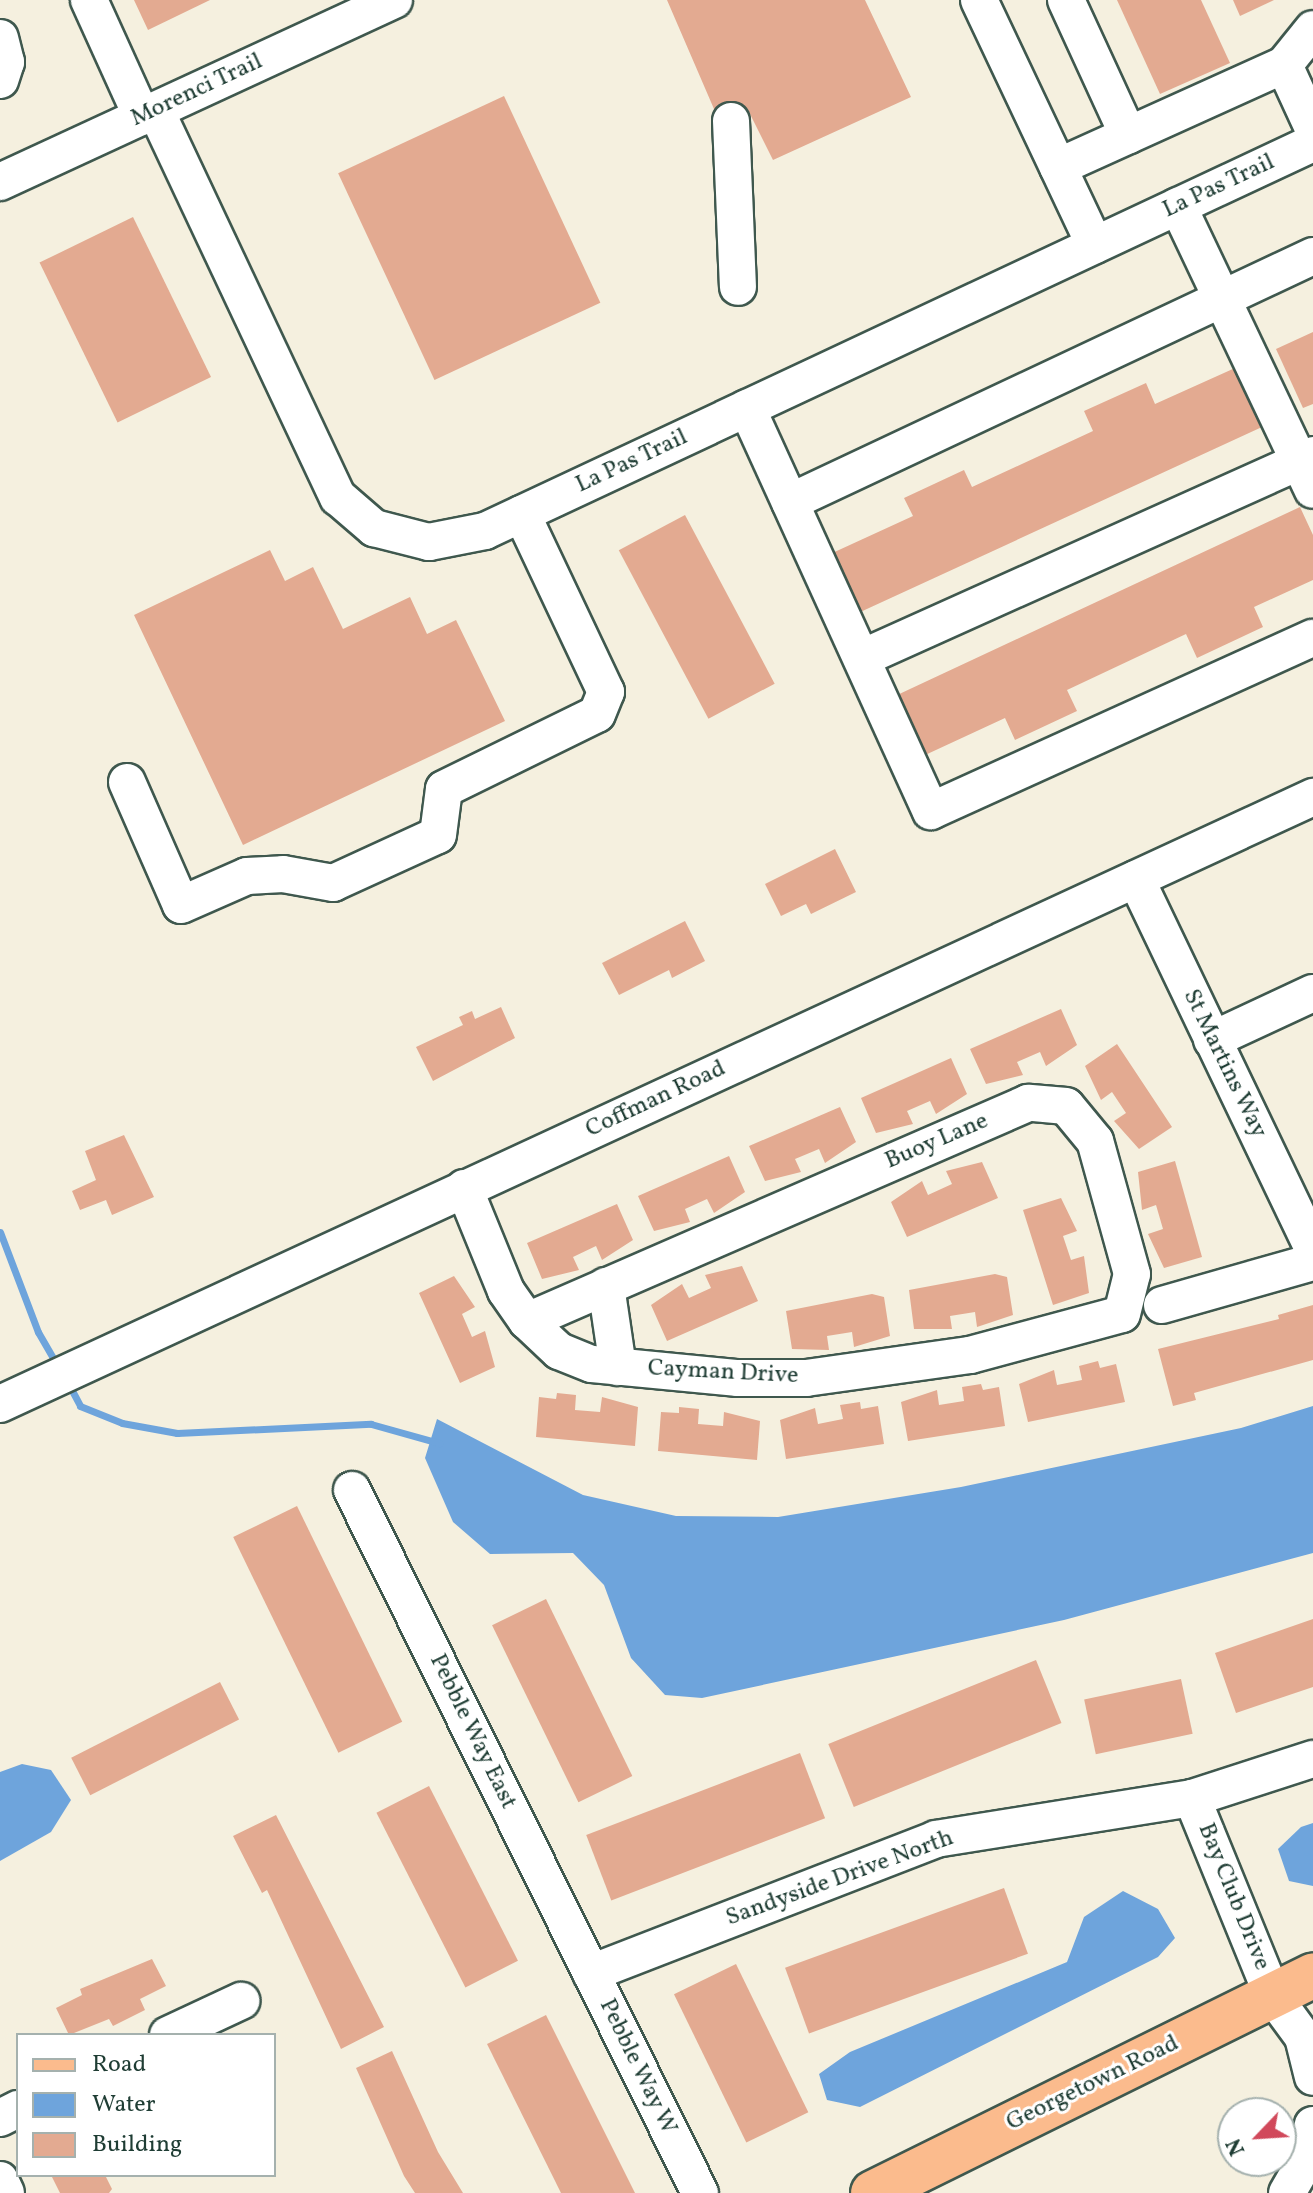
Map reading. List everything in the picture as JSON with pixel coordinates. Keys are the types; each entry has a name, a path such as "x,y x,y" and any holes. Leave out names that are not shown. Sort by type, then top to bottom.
{"main road":[{"name":"Georgetown Road","path":"873,2193 1313,1976"}],"street":[{"name":"La Pas Trail","path":"89,0 149,114 338,497 354,515 394,537 429,542 464,538 522,514 1313,143"},
{"name":"Morenci Trail","path":"0,182 394,0"},
{"path":"979,0 1095,245"},
{"path":"1066,0 1128,135"},
{"path":"1058,167 1284,65 1313,29"},
{"path":"0,38 6,62 0,80"},
{"path":"1284,65 1313,128"},
{"path":"731,121 738,287"},
{"path":"862,658 1308,469 1178,206"},
{"path":"790,502 1313,256"},
{"path":"747,408 931,811 1313,638"},
{"path":"127,782 181,905 247,876 283,874 333,883 438,835 444,789 597,714 606,692 522,514"},
{"name":"Coffman Road","path":"0,1404 1313,797"},
{"name":"St Martins Way","path":"1136,879 1313,1248"},
{"path":"1212,1040 1313,993"},
{"name":"Buoy Lane","path":"527,1321 1028,1103 1066,1106 1095,1141 1132,1274 1122,1314"},
{"name":"Cayman Drive","path":"464,1188 506,1291 527,1321 559,1351 592,1364 738,1378 806,1378 970,1355 1122,1314"},
{"path":"1162,1305 1313,1262"},
{"path":"606,1286 618,1367"},
{"name":"Pebble Way East","path":"352,1490 591,1973"},
{"name":"Sandyside Drive North","path":"591,1973 936,1839 1192,1798 1313,1759"},
{"name":"Bay Club Drive","path":"1192,1798 1273,1996 1303,2037 1313,2077"},
{"name":"Pebble Way W","path":"591,1973 700,2193"},
{"path":"172,2033 241,2001"},
{"path":"1287,2193 1304,2163 1313,2125"},
{"path":"0,2180 6,2193"}],"water":[{"path":"1313,1406 1313,1553 1064,1620 702,1698 665,1695 631,1658 604,1585 573,1553 490,1554 453,1522 425,1458 437,1419 583,1495 676,1516 778,1517 961,1487 1241,1428"},
{"path":"22,1764 51,1770 71,1800 51,1832 0,1861 0,1772"},
{"path":"1313,1823 1313,1886 1289,1881 1278,1849 1301,1827"},
{"path":"1123,1891 1158,1909 1175,1938 1158,1957 860,2107 827,2100 819,2074 850,2052 1067,1962 1084,1917"}],"building":[{"path":"134,0 210,0 148,30"},
{"path":"667,0 865,0 911,97 773,160 747,108 714,109"},
{"path":"1117,0 1201,0 1230,63 1160,94"},
{"path":"1233,0 1274,0 1240,16"},
{"path":"504,96 600,303 435,380 338,173"},
{"path":"133,217 211,377 118,423 40,263"},
{"path":"1313,332 1313,404 1303,408 1276,349"},
{"path":"1235,368 1262,427 856,614 828,555 913,516 904,498 964,470 972,487 1093,431 1084,411 1146,383 1155,404"},
{"path":"1300,507 1313,535 1313,580 1254,607 1263,627 1197,658 1186,634 1067,690 1077,711 1015,740 1005,718 923,756 895,696"},
{"path":"685,515 775,684 708,719 619,550"},
{"path":"270,550 285,581 313,567 343,629 410,597 427,634 456,620 505,721 243,845 134,615"},
{"path":"835,849 856,892 811,914 806,904 781,916 765,884"},
{"path":"685,921 705,961 672,978 669,970 619,995 602,963"},
{"path":"501,1007 515,1038 433,1081 416,1047 463,1025 459,1017 472,1011 475,1019"},
{"path":"1061,1009 1077,1045 1046,1066 1040,1052 1017,1062 1023,1075 986,1084 970,1049"},
{"path":"1117,1044 1172,1127 1139,1149 1114,1121 1126,1113 1112,1092 1101,1100 1085,1066"},
{"path":"951,1058 967,1094 936,1114 930,1101 907,1111 913,1124 876,1133 861,1098"},
{"path":"840,1107 856,1142 825,1163 819,1149 795,1159 801,1172 765,1181 749,1146"},
{"path":"124,1135 154,1197 112,1215 106,1200 80,1210 72,1191 96,1180 85,1151"},
{"path":"729,1156 745,1192 714,1213 707,1199 685,1209 690,1222 654,1231 638,1196"},
{"path":"1175,1161 1202,1257 1164,1268 1148,1234 1163,1229 1156,1205 1142,1210 1138,1172"},
{"path":"982,1162 998,1198 907,1237 891,1202 922,1181 928,1195 952,1184 946,1171"},
{"path":"1061,1198 1077,1231 1063,1236 1071,1260 1084,1256 1089,1293 1053,1305 1023,1210"},
{"path":"617,1204 633,1240 602,1260 596,1246 573,1257 579,1270 542,1279 527,1243"},
{"path":"742,1266 758,1301 667,1341 651,1305 682,1284 689,1298 711,1288 705,1275"},
{"path":"995,1274 1007,1277 1013,1315 977,1327 975,1312 950,1316 952,1329 914,1329 909,1290"},
{"path":"454,1276 475,1307 462,1314 472,1337 485,1331 495,1367 460,1383 419,1293"},
{"path":"872,1294 884,1297 890,1336 854,1347 852,1332 827,1336 829,1350 792,1349 786,1311"},
{"path":"1313,1305 1313,1360 1194,1393 1196,1400 1173,1406 1158,1349 1279,1319 1278,1315"},
{"path":"1098,1361 1100,1368 1116,1364 1125,1402 1028,1422 1019,1384 1054,1370 1057,1385 1082,1380 1079,1366"},
{"path":"981,1384 983,1390 999,1387 1005,1426 908,1441 901,1402 937,1390 939,1405 964,1401 962,1387"},
{"path":"557,1393 576,1395 575,1410 600,1412 602,1397 638,1407 635,1446 536,1437 539,1397 556,1399"},
{"path":"860,1402 861,1409 878,1406 884,1444 786,1459 780,1420 815,1408 818,1424 843,1419 840,1405"},
{"path":"679,1407 699,1409 698,1424 723,1426 724,1412 760,1421 757,1460 658,1451 661,1412 679,1413"},
{"path":"297,1506 402,1722 338,1753 233,1537"},
{"path":"546,1599 632,1776 578,1802 492,1625"},
{"path":"1313,1619 1313,1687 1236,1713 1215,1653"},
{"path":"1036,1660 1061,1723 854,1807 828,1744"},
{"path":"1181,1679 1193,1734 1096,1754 1084,1700"},
{"path":"220,1682 239,1719 90,1795 71,1758"},
{"path":"800,1753 825,1818 611,1900 586,1835"},
{"path":"429,1786 518,1961 465,1987 376,1813"},
{"path":"276,1815 384,2027 341,2049 267,1890 262,1893 233,1836"},
{"path":"1004,1888 1028,1954 809,2033 785,1968"},
{"path":"152,1959 166,1986 140,1999 145,2010 113,2026 109,2019 68,2033 56,2008 82,1995 80,1989"},
{"path":"736,1964 808,2112 746,2143 674,1994"},
{"path":"546,2015 635,2193 561,2193 487,2044"},
{"path":"392,2051 438,2152 463,2193 415,2193 404,2176 356,2068"},
{"path":"52,2177 106,2177 112,2189 109,2193 60,2193"}],"waterway":[{"path":"0,1232 38,1332 58,1366"},
{"path":"68,1383 80,1406 122,1423 177,1433 371,1424 439,1443"}]}
